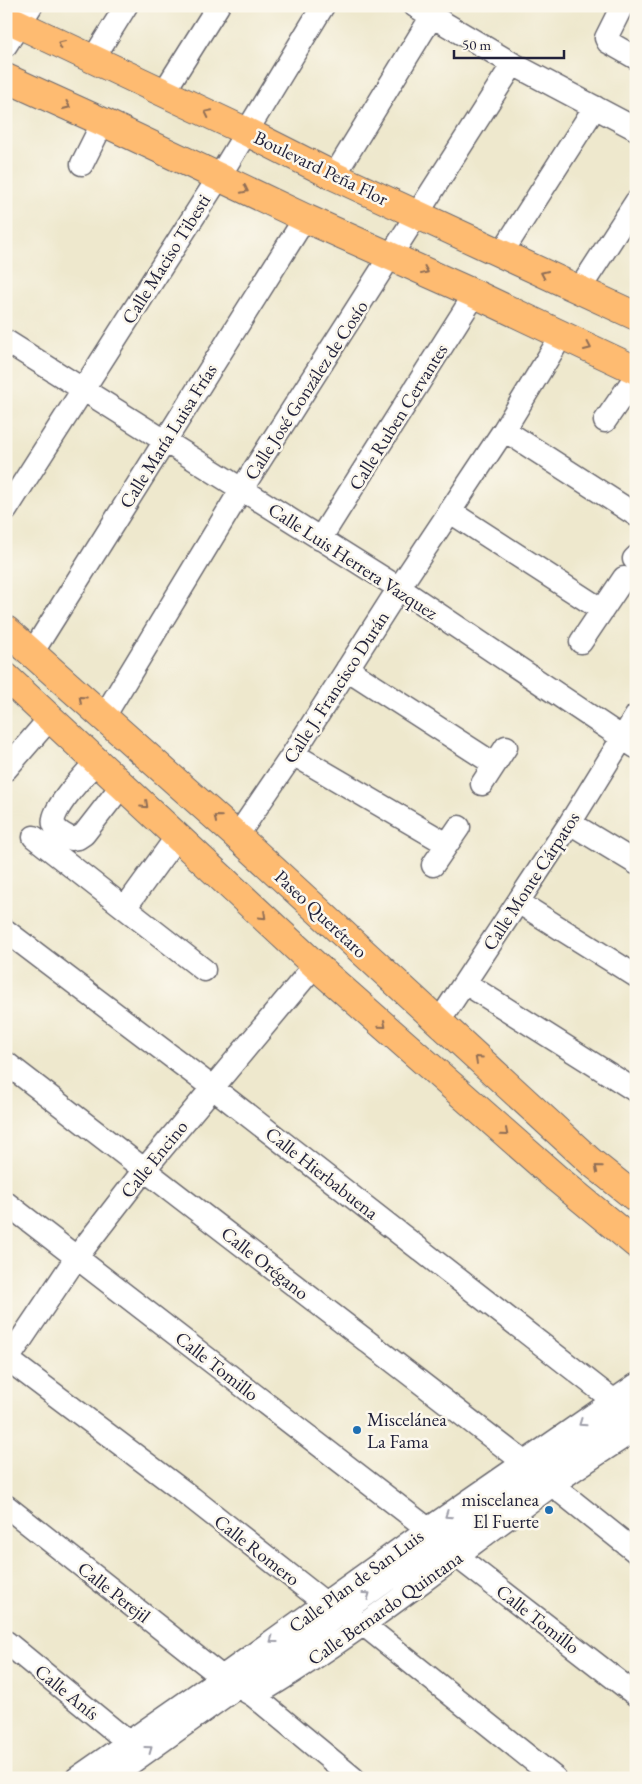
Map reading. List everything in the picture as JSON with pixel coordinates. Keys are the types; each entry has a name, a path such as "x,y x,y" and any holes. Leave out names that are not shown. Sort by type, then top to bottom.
{"main road":[{"name":"Boulevard Peña Flor","path":"16,23 164,92 334,176 636,316"},
{"path":"6,78 636,370"},
{"name":"Paseo Querétaro","path":"6,630 237,836 591,1162 636,1198"},
{"path":"6,677 51,716 315,965 555,1177 636,1244"}],"street":[{"path":"93,59 126,6"},
{"path":"164,92 218,6"},
{"name":"Calle Maciso Tibesti","path":"6,510 219,177 322,6"},
{"path":"622,6 606,38 608,42 636,58"},
{"path":"334,176 423,11 513,64 636,129"},
{"name":"Calle José González de Cosío","path":"103,718 241,490 513,64"},
{"path":"501,254 595,107"},
{"path":"82,164 103,122"},
{"path":"579,290 636,202"},
{"name":"Calle María Luisa Frías","path":"32,653 305,218"},
{"name":"Calle Ruben Cervantes","path":"320,539 475,294"},
{"name":"Calle J. Francisco Durán","path":"237,836 293,754 449,511 504,430 562,335"},
{"name":"Calle Luis Herrera Vazquez","path":"6,341 399,588 628,743"},
{"path":"606,421 636,376"},
{"path":"504,430 636,515"},
{"path":"449,511 602,610"},
{"path":"581,642 631,565"},
{"path":"347,669 500,756 482,784"},
{"path":"6,769 51,716"},
{"name":"Calle Monte Cárpatos","path":"438,1023 570,823 628,743 636,716"},
{"path":"293,754 453,836 433,865"},
{"path":"98,760 60,805 54,816 53,822 55,827 72,839 78,838 84,834 123,784"},
{"path":"570,823 636,863"},
{"path":"125,908 178,835"},
{"path":"34,837 204,970"},
{"path":"518,902 636,976"},
{"name":"Calle Hierbabuena","path":"6,931 213,1088 630,1413"},
{"name":"Calle Encino","path":"7,1360 76,1258 144,1170 315,965"},
{"path":"465,983 636,1091"},
{"name":"Calle Orégano","path":"6,1063 539,1474 636,1552"},
{"name":"Calle Tomillo","path":"6,1203 435,1535 458,1557 636,1695"},
{"name":"Calle Romero","path":"7,1360 184,1492 333,1608 364,1624 555,1778"},
{"name":"Calle Plan de San Luis","path":"110,1778 238,1686 333,1608 435,1535 539,1474 630,1413 636,1385"},
{"name":"Calle Bernardo Quintana","path":"238,1686 293,1673 364,1624 458,1557 539,1474 630,1413"},
{"name":"Calle Perejil","path":"6,1506 354,1778"},
{"name":"Calle Anís","path":"6,1642 128,1742"},
{"name":"Calle Plan de San Luis","path":"77,1778 128,1742 238,1686"}],"place":[{"name":"Miscelánea La Fama","path":"357,1430"},
{"name":"miscelanea El Fuerte","path":"549,1510"}]}
